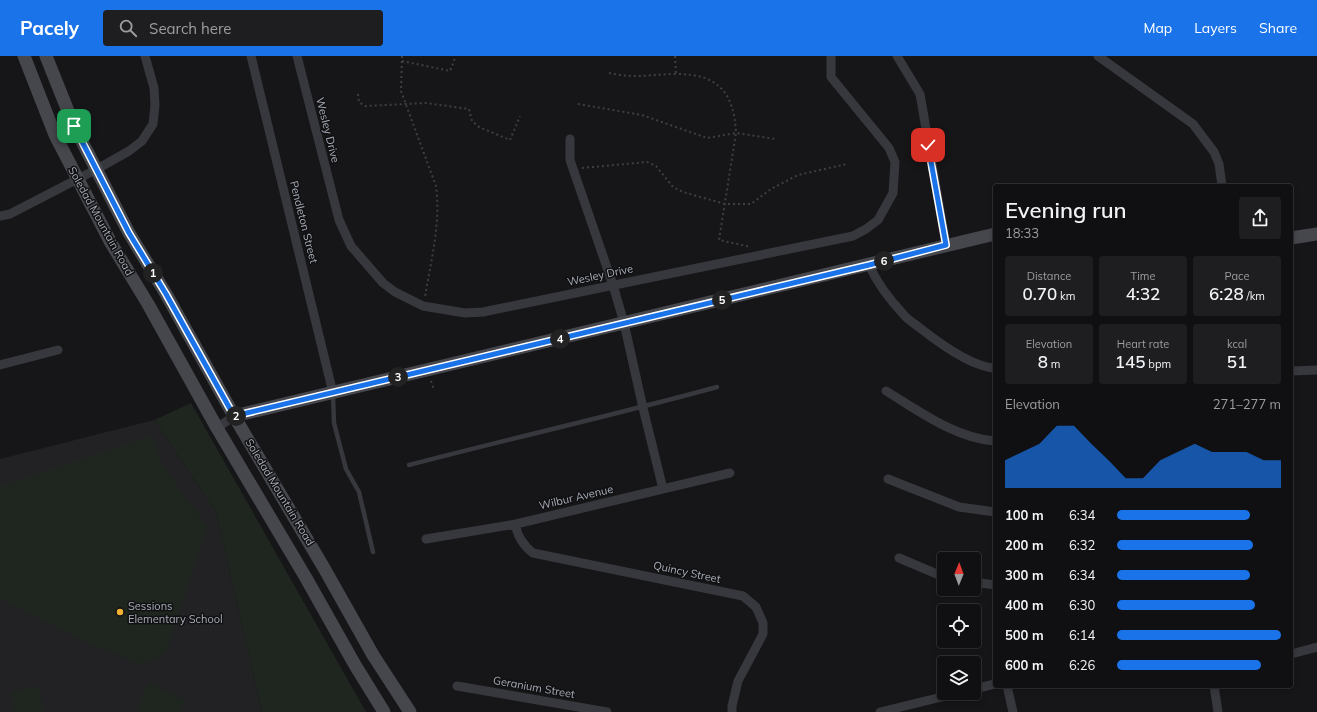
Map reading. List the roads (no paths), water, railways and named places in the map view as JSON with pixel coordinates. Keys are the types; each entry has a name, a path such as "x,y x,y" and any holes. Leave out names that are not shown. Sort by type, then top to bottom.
{"main road":[{"name":"Soledad Mountain Road","path":"24,56 55,135 111,243 148,304 217,428 384,712"},
{"name":"Soledad Mountain Road","path":"46,56 74,126 129,233 166,294 234,416 324,568 373,655 410,712"},
{"path":"234,416 993,234"},
{"path":"1293,238 1317,234"}],"street":[{"path":"0,216 10,214 97,170 129,151 142,141 153,124 155,105 154,88 145,56"},
{"name":"Pendleton Street","path":"251,56 332,393"},
{"name":"Wesley Drive","path":"297,56 339,220 351,246 383,283 395,292 423,306 465,313 483,312 853,236 866,230 878,220 893,193 895,162 889,148 831,77 831,56"},
{"path":"897,56 920,94 946,245"},
{"path":"1098,56 1193,124 1214,152 1219,164 1222,184"},
{"path":"570,138 570,160 613,285 624,323 663,489"},
{"path":"869,265 875,278 904,316 941,344 967,359 989,368 993,368"},
{"path":"0,365 58,350"},
{"path":"1293,371 1317,370"},
{"path":"886,391 945,427 984,440 993,441"},
{"path":"217,428 234,416"},
{"name":"Wilbur Avenue","path":"426,540 516,524 730,473"},
{"path":"888,479 959,507 993,512"},
{"name":"Quincy Street","path":"516,524 516,531 526,548 533,553 743,596 756,607 763,623 763,634 738,682 732,712"},
{"path":"899,558 937,574"},
{"path":"981,583 993,585"},
{"path":"1293,653 1317,647"},
{"path":"981,687 993,684"},
{"name":"Geranium Street","path":"457,686 607,712"},
{"path":"1007,688 1012,712"},
{"path":"1214,688 1218,712"},
{"path":"880,712 937,698"}],"lane":[{"path":"409,465 504,440 643,408 718,387"},
{"path":"332,393 334,423 346,469 359,492 373,552"}],"place":[{"name":"Sessions Elementary School","path":"120,612"}]}
